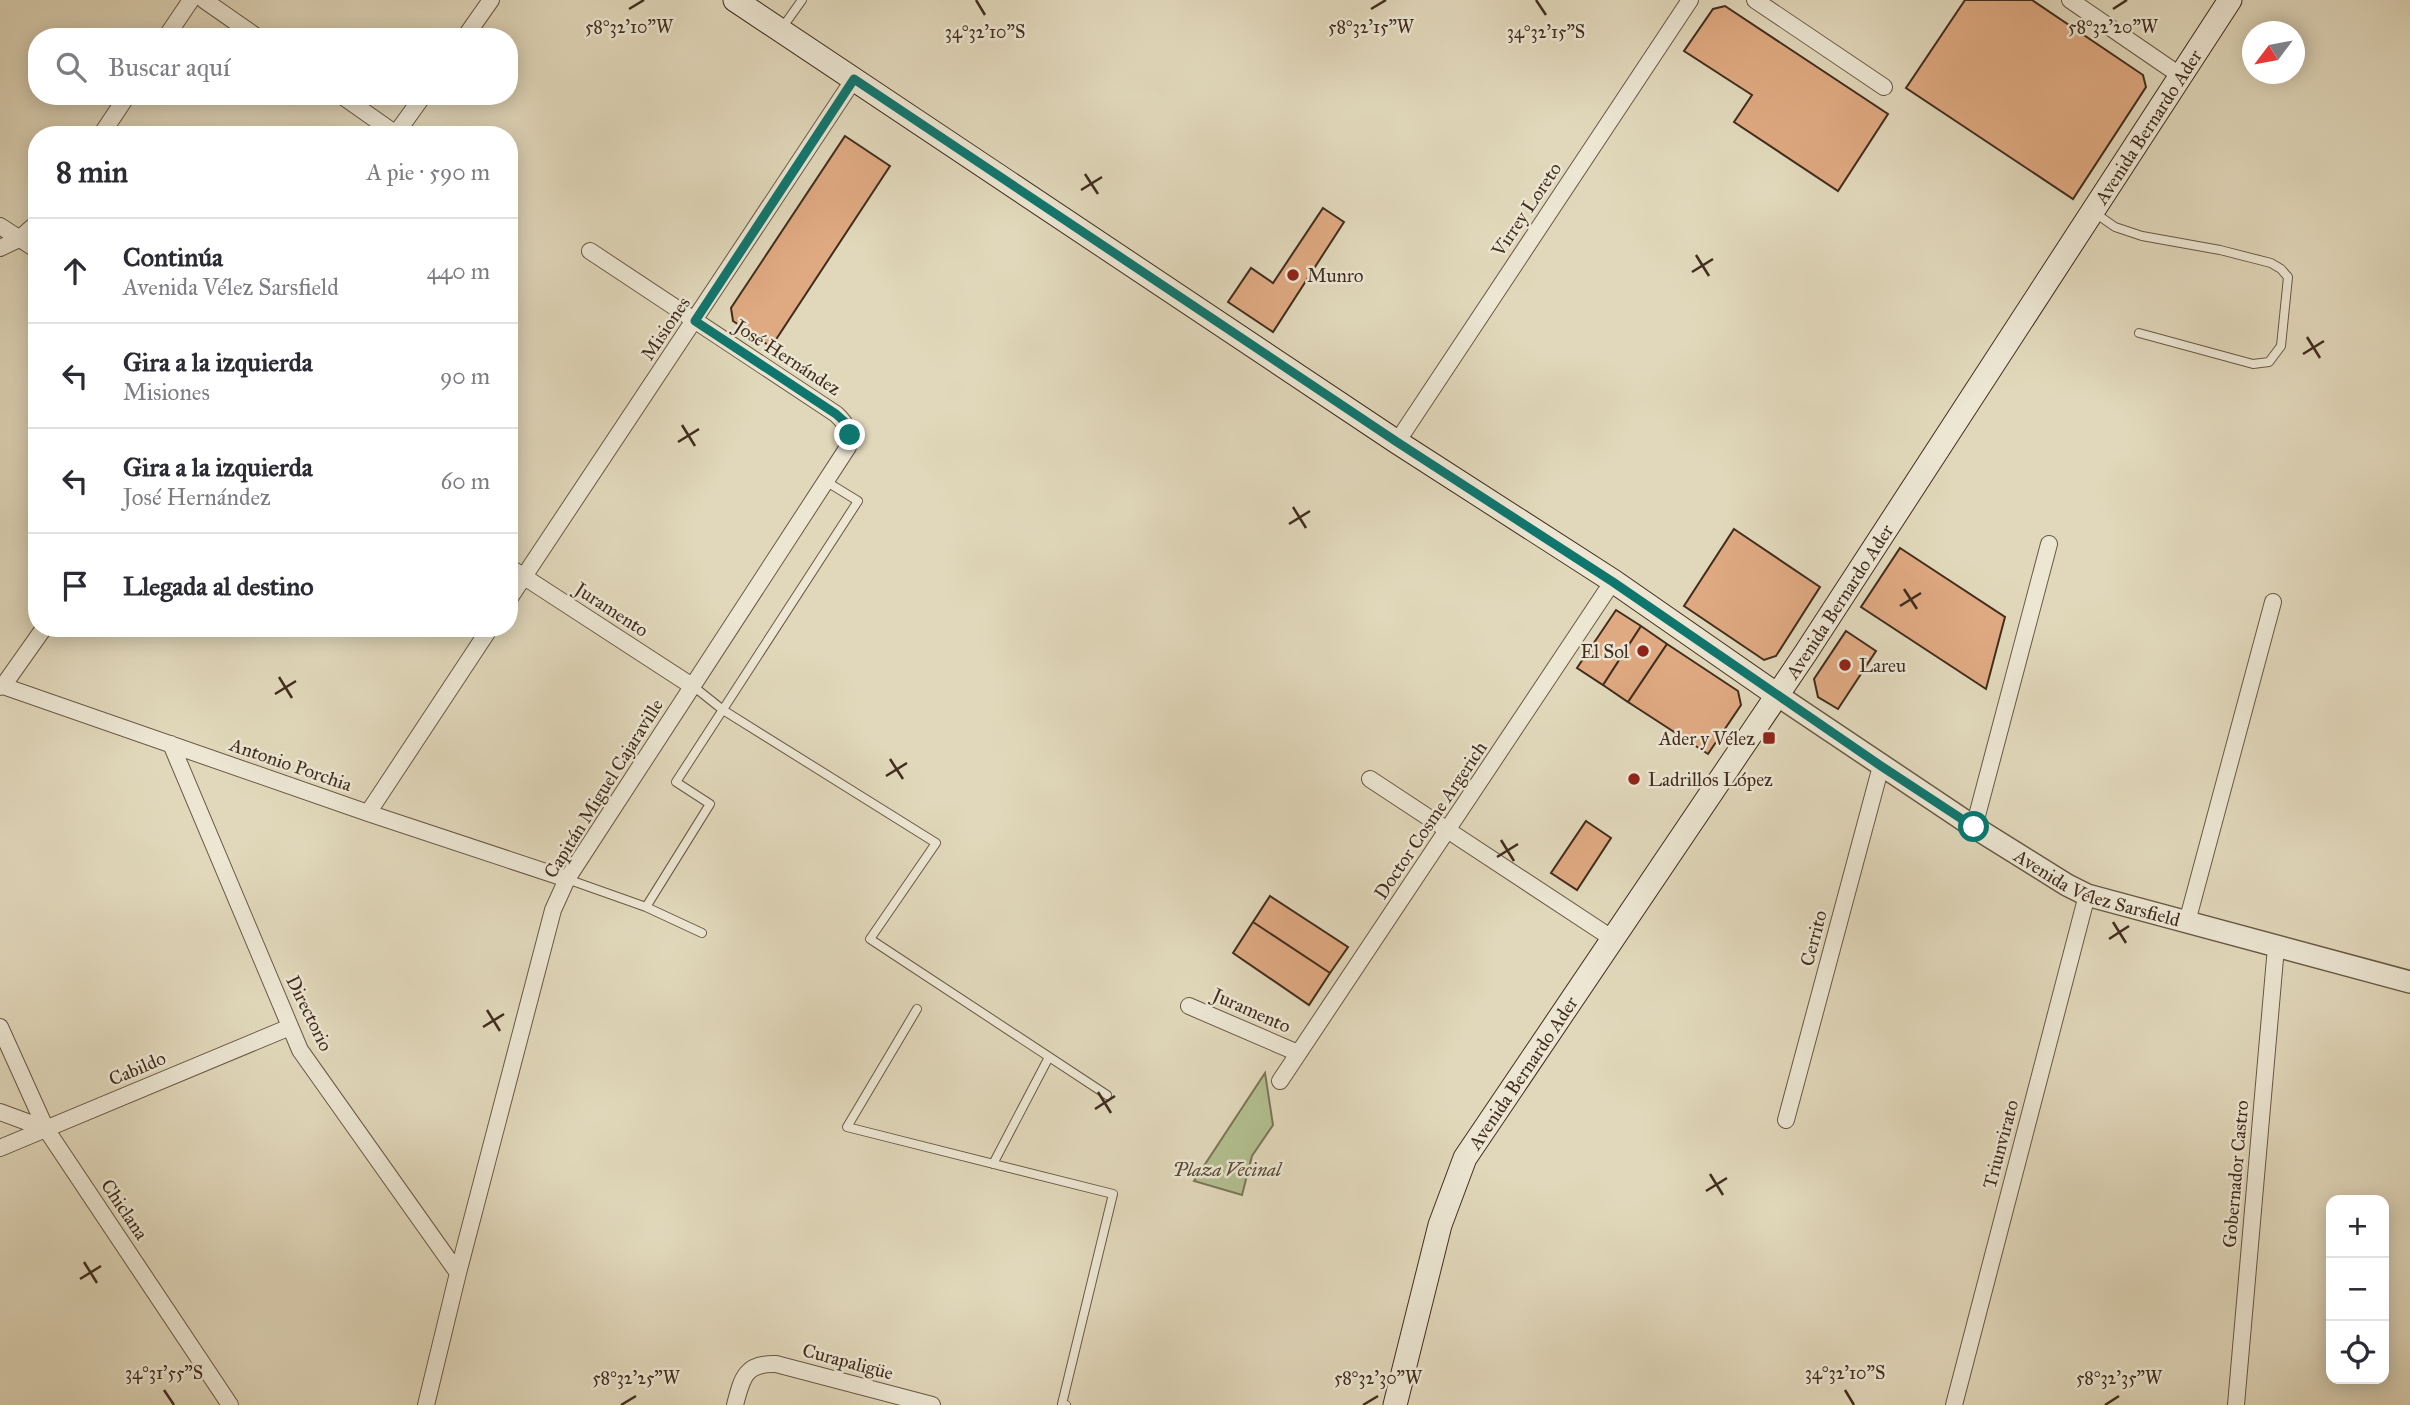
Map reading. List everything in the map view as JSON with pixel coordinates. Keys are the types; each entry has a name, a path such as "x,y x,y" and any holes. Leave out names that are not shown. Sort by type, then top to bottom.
{"main road":[{"name":"Avenida Vélez Sarsfield","path":"735,0 1397,442 1613,582 1777,695"},
{"name":"Avenida Bernardo Ader","path":"1395,1405 1440,1226 1465,1158 1777,695 2230,0"}],"street":[{"path":"172,28 191,0"},
{"path":"204,0 244,28"},
{"path":"471,28 491,0"},
{"name":"Virrey Loreto","path":"1397,442 1690,0"},
{"path":"1755,0 1884,87"},
{"path":"2070,0 2181,76"},
{"name":"Misiones","path":"518,585 854,79"},
{"path":"107,126 121,105"},
{"path":"355,105 385,126"},
{"path":"402,126 417,105"},
{"path":"0,226 28,244"},
{"path":"0,248 19,239 28,231"},
{"name":"José Hernández","path":"590,251 836,414 846,423 850,435"},
{"name":"Capitán Miguel Cajaraville","path":"426,1405 553,911 567,879 827,481 848,447 850,435"},
{"path":"1974,827 2049,544"},
{"name":"Juramento","path":"518,572 692,686"},
{"name":"Doctor Cosme Argerich","path":"1280,1081 1613,582"},
{"path":"2187,922 2273,602"},
{"path":"1,686 37,637"},
{"path":"368,813 484,637"},
{"name":"Antonio Porchia","path":"1,686 567,879"},
{"name":"Avenida Vélez Sarsfield","path":"1777,695 1974,827 2087,895 2410,982"},
{"name":"Directorio","path":"171,744 300,1050 458,1273"},
{"name":"Cerrito","path":"1786,1120 1881,766"},
{"path":"1370,779 1613,939"},
{"name":"Triunvirato","path":"1954,1405 2087,895"},
{"name":"Gobernador Castro","path":"2236,1405 2276,947"},
{"name":"Juramento","path":"1189,1006 1298,1053"},
{"name":"Chiclana","path":"0,1027 46,1129 230,1405"},
{"name":"Cabildo","path":"0,1148 290,1027"},
{"path":"0,1112 46,1129"},
{"name":"Curapaligüe","path":"735,1405 745,1375 754,1367 776,1364 932,1405"}],"lane":[{"path":"780,30 802,0"},
{"path":"2092,212 2115,227 2142,236 2220,250 2271,263 2288,277 2281,346 2269,362 2253,364 2139,333"},
{"path":"646,907 710,804 676,782 858,501 827,481"},
{"path":"692,686 723,710 936,843 870,939 1107,1095"},
{"path":"567,879 646,907 702,933"},
{"path":"918,1009 847,1127 1114,1194 1062,1404 1066,1405"},
{"path":"993,1164 1049,1057"}],"green space":[{"name":"Plaza Vecinal","path":"1265,1073 1273,1125 1252,1156 1242,1195 1194,1181"}],"building":[{"path":"1965,0 2032,0 2143,75 2146,87 2073,199 1906,88"},
{"path":"1725,6 1888,114 1838,191 1734,122 1752,95 1684,51 1713,9"},
{"path":"845,136 890,166 771,347 733,321 731,308"},
{"name":"Munro","path":"1323,208 1344,222 1273,332 1228,302 1251,268 1273,283"},
{"path":"1734,529 1820,587 1776,656 1764,660 1684,606"},
{"path":"1900,548 2005,617 1986,689 1861,607"},
{"path":"1616,610 1641,626 1603,685 1577,668"},
{"path":"1641,626 1667,644 1628,702 1603,685"},
{"name":"Lareu","path":"1846,631 1876,651 1838,709 1818,697 1814,679"},
{"path":"1667,644 1738,691 1741,705 1708,754 1628,702"},
{"path":"1586,821 1611,838 1577,890 1551,873"},
{"path":"1270,896 1348,947 1330,973 1253,922"},
{"path":"1253,922 1330,973 1309,1005 1233,953"}],"place":[{"name":"Munro","path":"1293,275"},
{"name":"El Sol","path":"1643,651"},
{"name":"Lareu","path":"1845,665"},
{"name":"Ader y Vélez","path":"1769,738"},
{"name":"Ladrillos López","path":"1634,779"}],"route":[{"path":"850,435 846,423 836,414 695,321 854,79 1397,442 1613,582 1974,827"}]}
